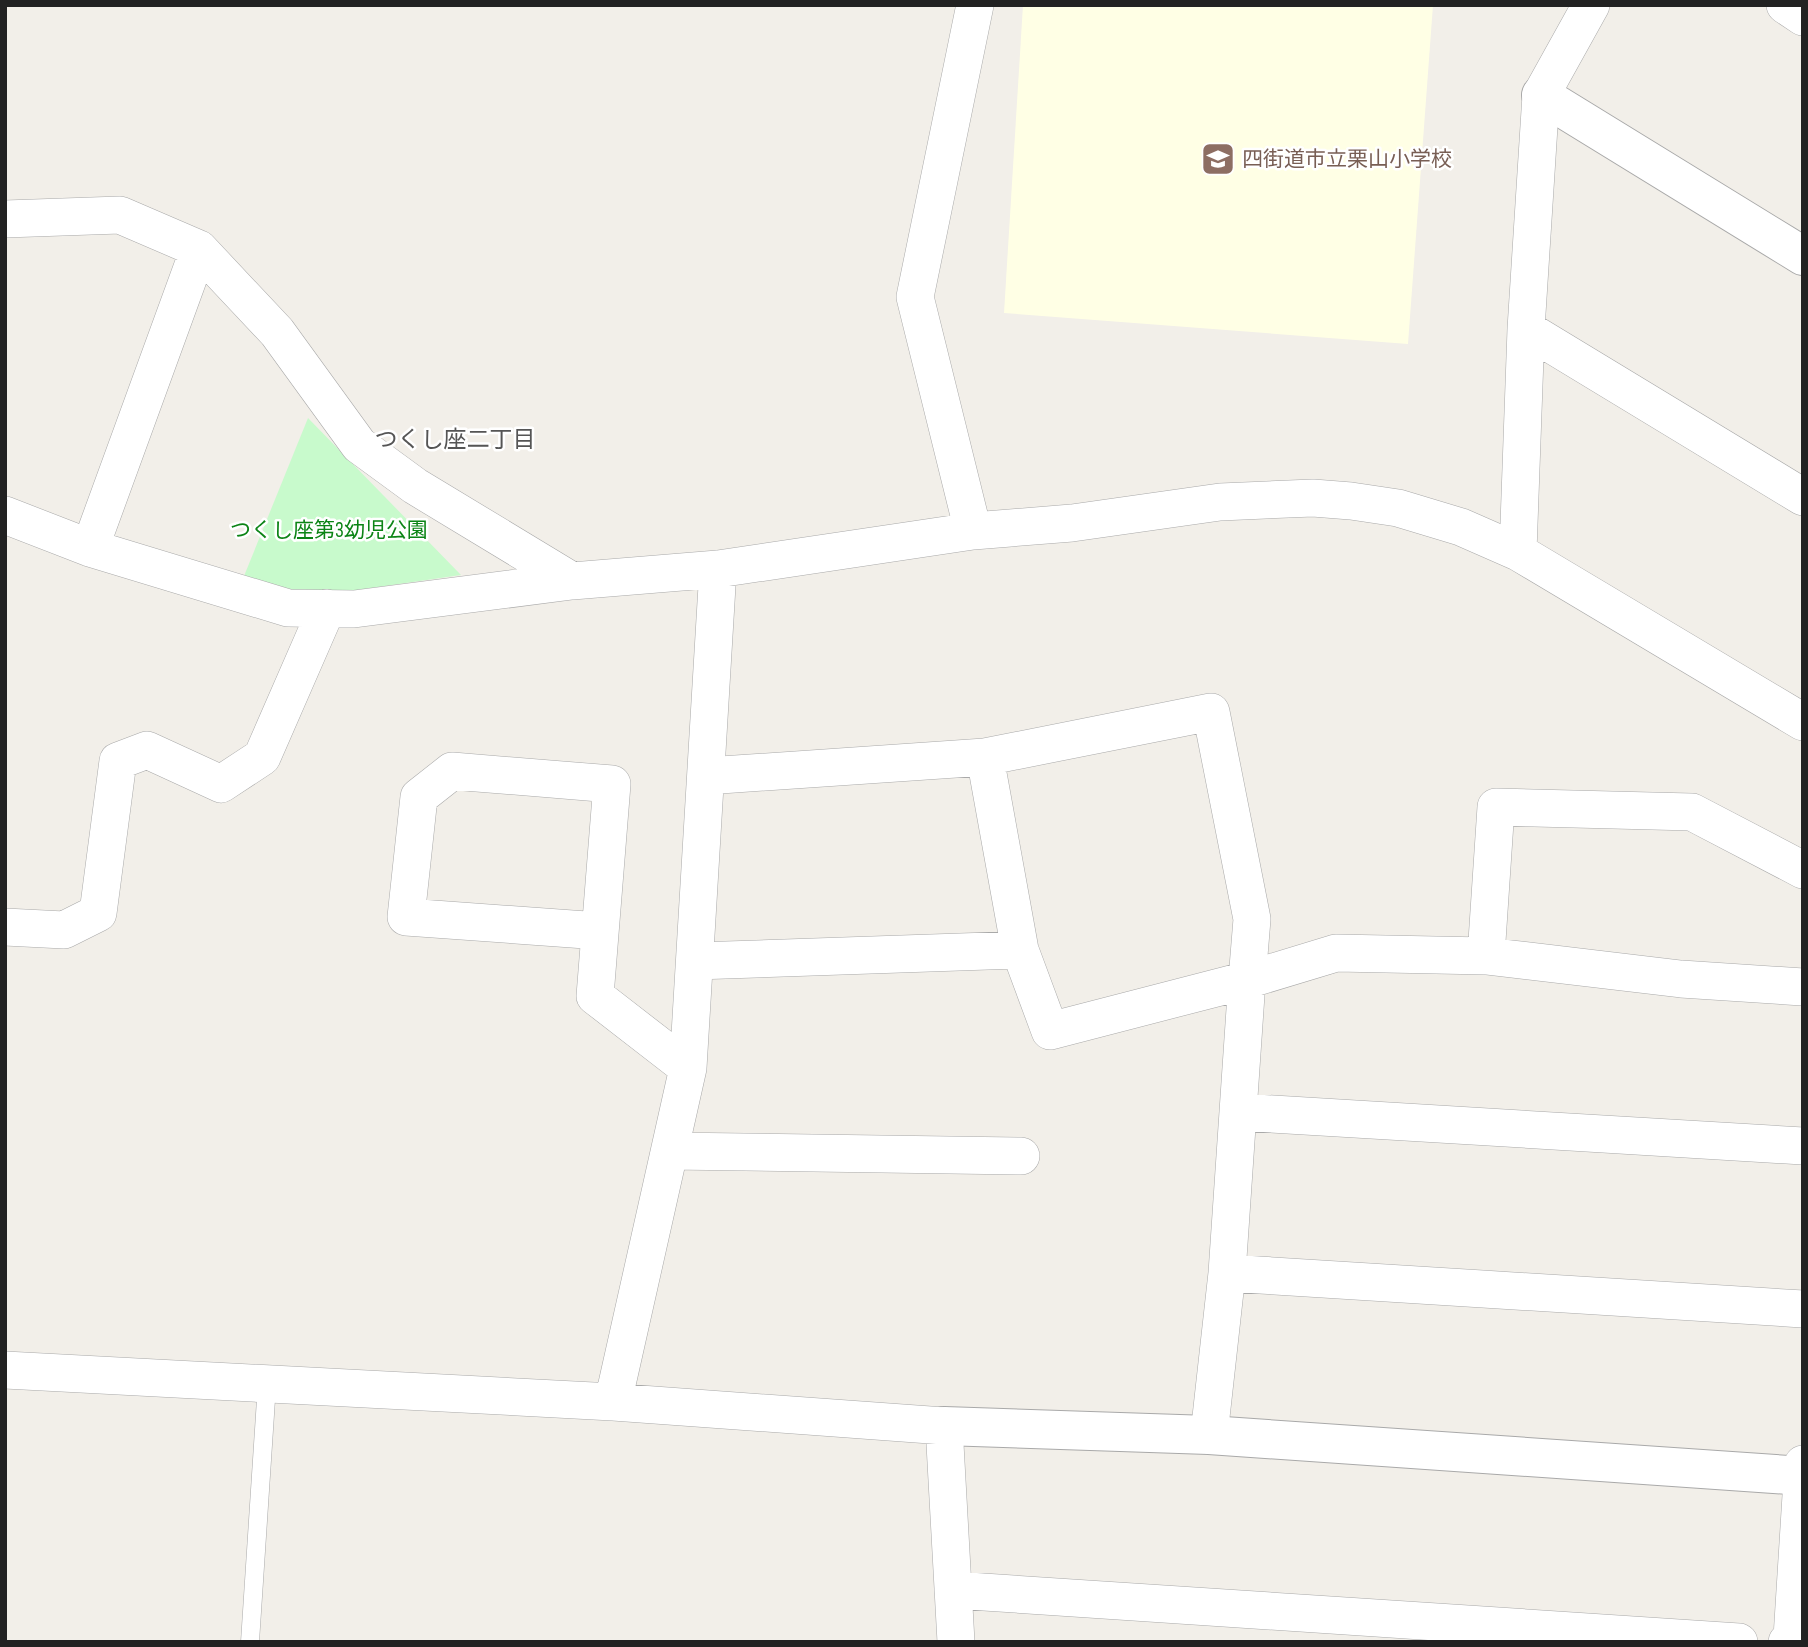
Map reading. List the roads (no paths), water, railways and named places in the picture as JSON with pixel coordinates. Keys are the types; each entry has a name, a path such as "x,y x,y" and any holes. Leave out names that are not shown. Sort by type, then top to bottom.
{"street":[{"path":"974,531 915,297 975,5"},
{"path":"1518,552 1526,329 1541,96 1591,5"},
{"path":"1785,5 1803,17"},
{"path":"1541,96 1803,256"},
{"path":"5,219 120,215 199,249 277,332 359,445 415,486 572,581"},
{"path":"90,548 199,249"},
{"path":"1526,329 1803,497"},
{"path":"5,515 90,548 289,608 354,609 572,581 718,569 974,531 1072,523 1220,502 1313,498 1398,508 1461,527 1518,552 1803,722"},
{"path":"613,1402 688,1068 718,569"},
{"path":"5,927 64,930 98,913 118,761 147,750 221,784 262,757 327,608"},
{"path":"706,776 985,757 1211,712 1252,919 1227,1273 1209,1435"},
{"path":"985,757 1020,950 1049,1031 1336,953 1486,956 1681,979 1803,987"},
{"path":"600,931 406,917 419,797 452,771 612,784 595,996 688,1068"},
{"path":"1486,956 1496,807 1692,812 1803,870"},
{"path":"695,961 1020,950"},
{"path":"1239,1112 1803,1146"},
{"path":"670,1151 1021,1156"},
{"path":"1227,1273 1803,1309"},
{"path":"5,1370 613,1402 944,1426 1209,1435 1802,1472 1792,1638 1787,1642"},
{"path":"944,1426 956,1642"},
{"path":"953,1591 1739,1642"}],"lane":[{"path":"250,1642 267,1384"}],"place":[{"name":"四街道市立栗山小学校","path":"1218,159"}],"district":[{"name":"つくし座二丁目","path":"455,440"}],"park label":[{"name":"つくし座第3幼児公園","path":"329,530"}]}
